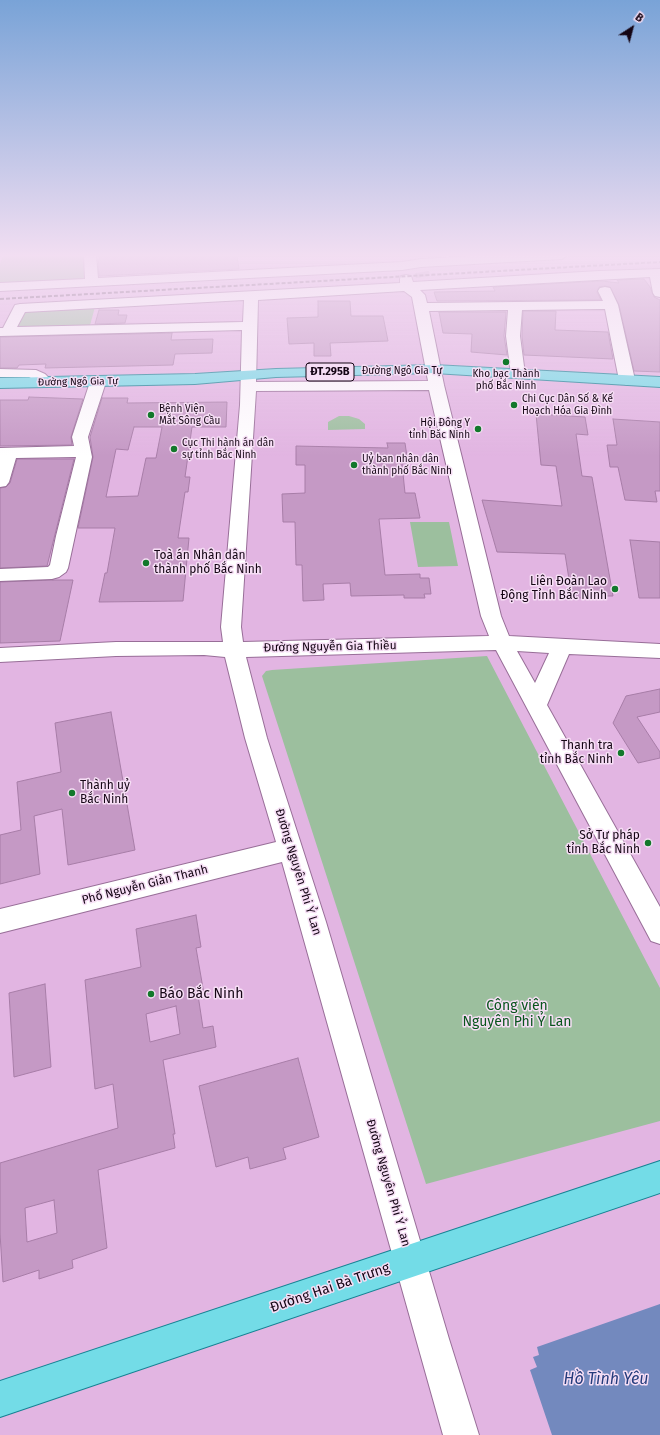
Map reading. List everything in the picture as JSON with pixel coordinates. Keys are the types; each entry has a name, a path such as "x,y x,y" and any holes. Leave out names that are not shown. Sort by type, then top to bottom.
{"main road":[{"name":"Đường Ngô Gia Tự","path":"435,377 518,374 660,382"},
{"name":"Đường Ngô Gia Tự","path":"0,383 98,382 222,378 249,381"},
{"name":"Đường Hai Bà Trưng","path":"0,1399 660,1177"}],"street":[{"path":"8,322 4,332 249,326"},
{"path":"89,330 91,322"},
{"name":"Đường Nguyên Phi Ỷ Lan","path":"249,322 249,381 231,627 234,650 256,738 313,922 411,1261 432,1339 461,1435"},
{"path":"424,322 435,377 492,616 502,643 660,932"},
{"path":"516,322 513,336 518,374"},
{"path":"615,322 627,380"},
{"path":"0,373 31,374 40,377 45,382"},
{"path":"249,381 435,377"},
{"path":"0,575 52,573 57,570 60,564 65,536 84,457 80,437 98,382"},
{"path":"0,482 5,453 83,451"},
{"name":"Đường Nguyễn Gia Thiều","path":"0,655 116,649 204,648 234,650 502,643 660,651"},
{"path":"536,705 562,646"},
{"name":"Phố Nguyễn Giản Thanh","path":"0,921 290,849"}],"green space":[{"path":"17,322 91,322 89,329 14,331"},
{"path":"339,416 349,416 359,419 365,424 365,429 328,430 328,422"},
{"path":"410,522 449,522 458,566 418,567"},
{"name":"Công viên Nguyên Phi Ỷ Lan","path":"487,656 660,988 660,1121 426,1184 262,676 266,671 272,670"}],"water":[{"name":"Hồ Tình Yêu","path":"660,1304 660,1435 552,1435 530,1370 537,1367 533,1357 539,1355 537,1347"}],"building":[{"path":"96,322 125,322 125,323 95,324"},
{"path":"287,322 384,322 388,341 330,343 331,356 314,356 314,343 289,344"},
{"path":"441,322 505,322 504,336 507,355 471,352 472,334 443,333"},
{"path":"523,322 555,322 555,330 608,332 613,359 524,355"},
{"path":"623,322 660,322 660,372 634,371"},
{"path":"172,333 171,340 213,339 212,353 175,354 173,365 45,368 46,364 19,365 17,368 0,368 0,337"},
{"path":"29,397 83,399 71,437 72,445 0,446 0,400 28,400"},
{"path":"102,398 128,398 127,403 227,402 226,427 192,427 185,477 190,477 188,492 185,492 178,538 189,538 183,601 99,602 105,573 107,573 115,528 78,528 93,457 90,437","holes":["134,427 162,427 156,458 146,458 138,496 106,497 116,449 128,450"]},
{"path":"536,414 585,417 588,435 576,434 582,476 592,477 613,596 572,598 565,554 497,552 482,500 562,506 556,466 541,465"},
{"path":"613,419 660,422 660,491 655,491 657,502 625,500 618,467 610,467 607,445 617,445"},
{"path":"387,443 405,443 408,463 402,464 405,493 415,493 420,518 379,519 385,575 420,574 420,578 429,578 431,594 424,594 425,598 404,598 404,595 351,596 350,583 323,584 324,600 303,601 302,565 296,565 295,522 283,522 282,494 305,493 305,465 296,465 296,446 388,448"},
{"path":"17,459 74,459 47,566 0,568 0,488 6,487 10,483"},
{"path":"630,540 660,542 660,598 639,598"},
{"path":"73,580 60,641 0,643 0,582"},
{"path":"660,689 660,712 637,717 660,752 660,758 638,763 613,723 626,696"},
{"name":"Thành uỷ Bắc Ninh","path":"111,712 135,850 68,865 62,809 34,816 40,874 0,884 0,835 21,830 17,782 61,772 55,723"},
{"path":"196,915 201,947 196,948 204,994 198,995 203,1028 213,1026 216,1047 163,1060 175,1134 173,1134 175,1148 98,1170 107,1248 72,1260 73,1268 39,1279 39,1270 3,1282 0,1233 0,1163 118,1128 113,1084 95,1089 85,980 141,967 136,929","holes":["176,1006 180,1034 150,1042 146,1014","54,1200 57,1233 27,1242 25,1208"]},
{"path":"45,984 51,1067 14,1077 9,993"},
{"path":"298,1058 319,1137 283,1148 286,1159 250,1169 248,1157 216,1167 199,1086"}],"place":[{"name":"Kho bạc Thành phố Bắc Ninh","path":"506,362"},
{"name":"Chi Cục Dân Số & Kế Hoạch Hóa Gia Đình","path":"514,405"},
{"name":"Bệnh Viện Mắt Sông Cầu","path":"151,415"},
{"name":"Hội Đông Y tỉnh Băc Ninh","path":"478,429"},
{"name":"Cục Thi hành án dân sự tỉnh Bắc Ninh","path":"174,449"},
{"name":"Uỷ ban nhân dân thành phố Bắc Ninh","path":"354,465"},
{"name":"Toà án Nhân dân thành phố Bắc Ninh","path":"146,563"},
{"name":"Liên Đoàn Lao Động Tỉnh Bắc Ninh","path":"615,589"},
{"name":"Thanh tra tỉnh Bắc Ninh","path":"621,753"},
{"name":"Thành uỷ Bắc Ninh","path":"72,793"},
{"name":"Sở Tư pháp tỉnh Bắc Ninh","path":"648,843"},
{"name":"Báo Bắc Ninh","path":"151,994"}]}
